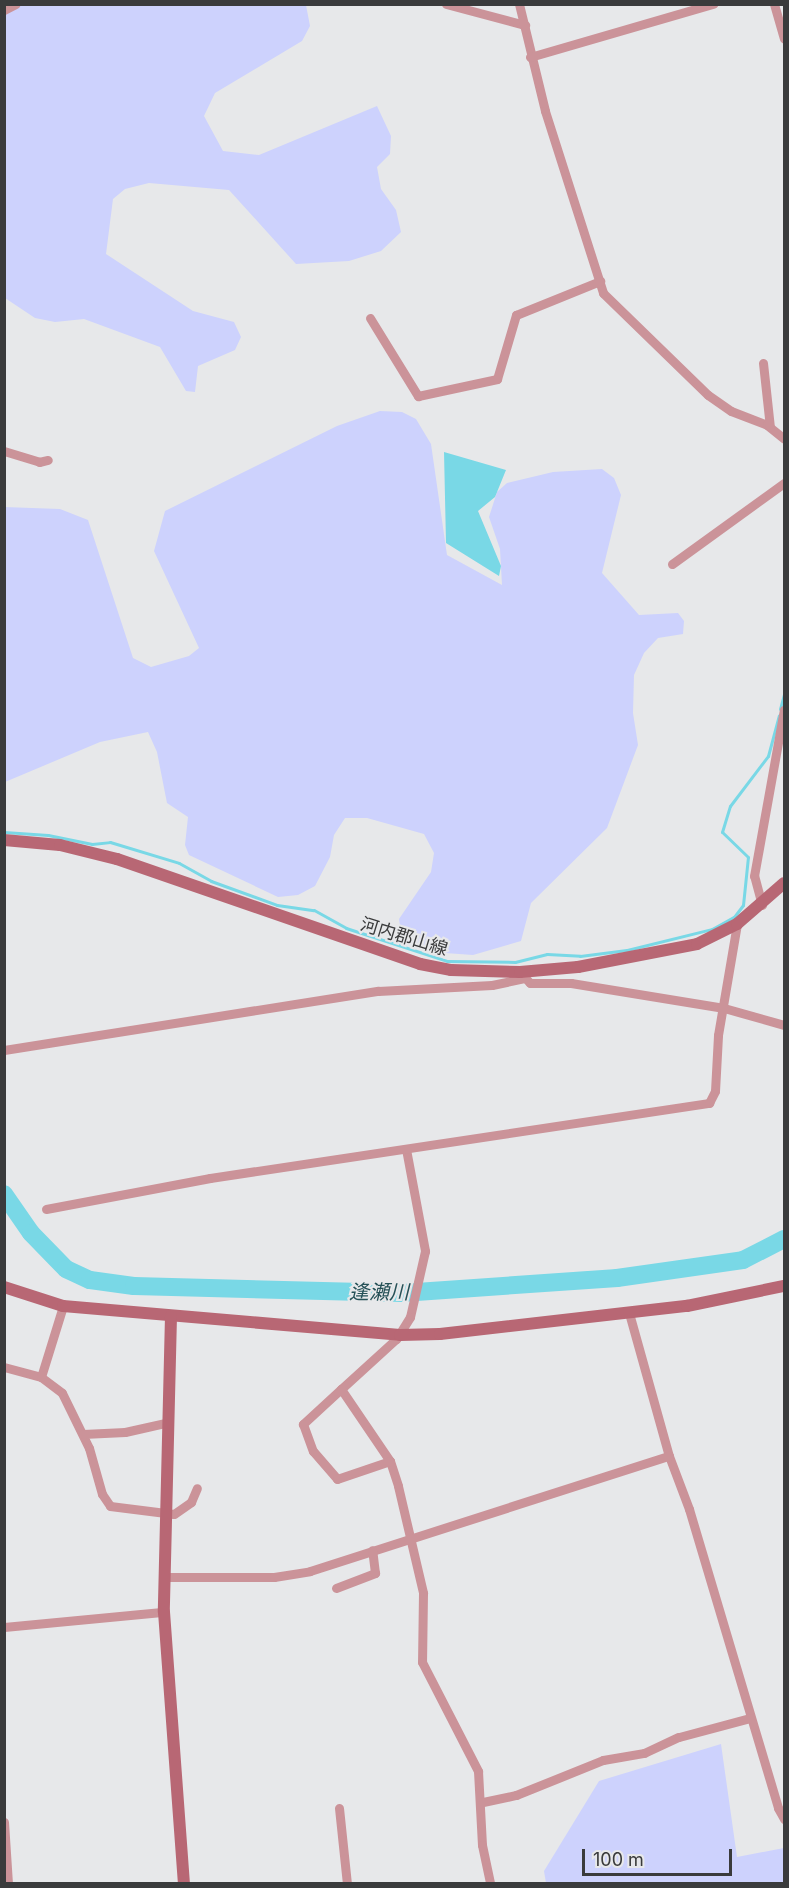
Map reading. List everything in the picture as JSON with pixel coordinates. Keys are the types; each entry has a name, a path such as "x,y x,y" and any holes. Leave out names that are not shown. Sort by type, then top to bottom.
{"street":[{"path":"4,10 16,4"},
{"path":"446,4 525,25"},
{"path":"519,4 530,57 600,281 611,303 708,395 731,411 770,427 784,439"},
{"path":"530,57 713,4"},
{"path":"774,4 784,39"},
{"path":"370,318 418,396 497,379 516,315 600,281"},
{"path":"763,363 770,427"},
{"path":"4,451 39,462 48,460"},
{"path":"672,564 784,483"},
{"path":"762,905 754,876 784,710"},
{"name":"河内郡山線","path":"4,840 60,845 117,859 420,964 451,970 522,975 640,958 697,944 738,924 784,883"},
{"path":"46,1209 119,1193 709,1103 715,1092 724,1008 738,924"},
{"path":"4,1050 378,991 492,985 522,975 530,983 571,983 724,1008 784,1025"},
{"path":"390,1461 337,1479 313,1451 303,1425 400,1335 410,1317 425,1251 406,1149"},
{"path":"4,1287 63,1306 400,1335 629,1313 784,1286"},
{"path":"41,1377 63,1306"},
{"path":"629,1313 669,1456 689,1509 750,1719 778,1808 784,1819"},
{"path":"171,1316 164,1612 184,1884"},
{"path":"4,1367 41,1377 62,1393 83,1434 106,1502 167,1514 191,1502 197,1488"},
{"path":"341,1389 390,1461 412,1539 423,1593 422,1662 474,1759 483,1802 482,1837 489,1884"},
{"path":"83,1434 125,1432 169,1422"},
{"path":"166,1577 291,1575 412,1539 669,1456"},
{"path":"336,1588 375,1574 372,1550"},
{"path":"4,1627 164,1612"},
{"path":"483,1802 516,1795 603,1760 644,1753 679,1737 750,1719"},
{"path":"339,1808 347,1884"},
{"path":"4,1822 8,1884"}],"shaded area":[{"path":"21,4 306,5 310,26 302,41 215,93 204,116 223,151 259,155 377,106 391,136 390,154 377,167 381,189 396,210 401,232 381,251 349,261 296,264 229,190 149,183 125,189 113,199 106,254 193,311 234,322 241,337 235,350 198,366 195,392 186,391 160,347 84,319 55,322 35,318 5,298 4,11"},
{"path":"380,411 402,412 416,419 431,444 447,555 502,585 500,549 489,517 497,492 507,483 553,472 602,469 614,478 621,495 602,573 639,615 678,613 684,621 683,634 658,638 644,653 634,675 633,713 638,745 607,828 531,903 521,941 473,955 445,953 415,945 401,933 399,919 431,872 434,853 424,834 367,818 345,818 334,835 330,857 315,886 298,895 278,897 189,855 185,845 188,817 167,803 157,752 148,732 100,742 5,782 4,507 60,509 88,520 133,658 151,667 189,656 199,648 154,551 165,511 337,426"},
{"path":"444,452 506,470 495,497 478,511 501,566 499,576 446,543"},
{"path":"721,1744 737,1857 784,1848 784,1883 546,1883 544,1871 599,1781"}],"waterway":[{"path":"780,709 784,694"},
{"path":"4,832 48,835 92,844 110,842 179,863 211,881 277,905 314,910 346,928 447,961 515,962 547,954 580,956 627,950 712,929 734,917 743,905 748,857 722,832 730,806 768,756 779,715"},
{"name":"逢瀬川","path":"4,1194 31,1233 66,1269 90,1280 134,1286 402,1293 617,1278 743,1260 784,1239"}]}
